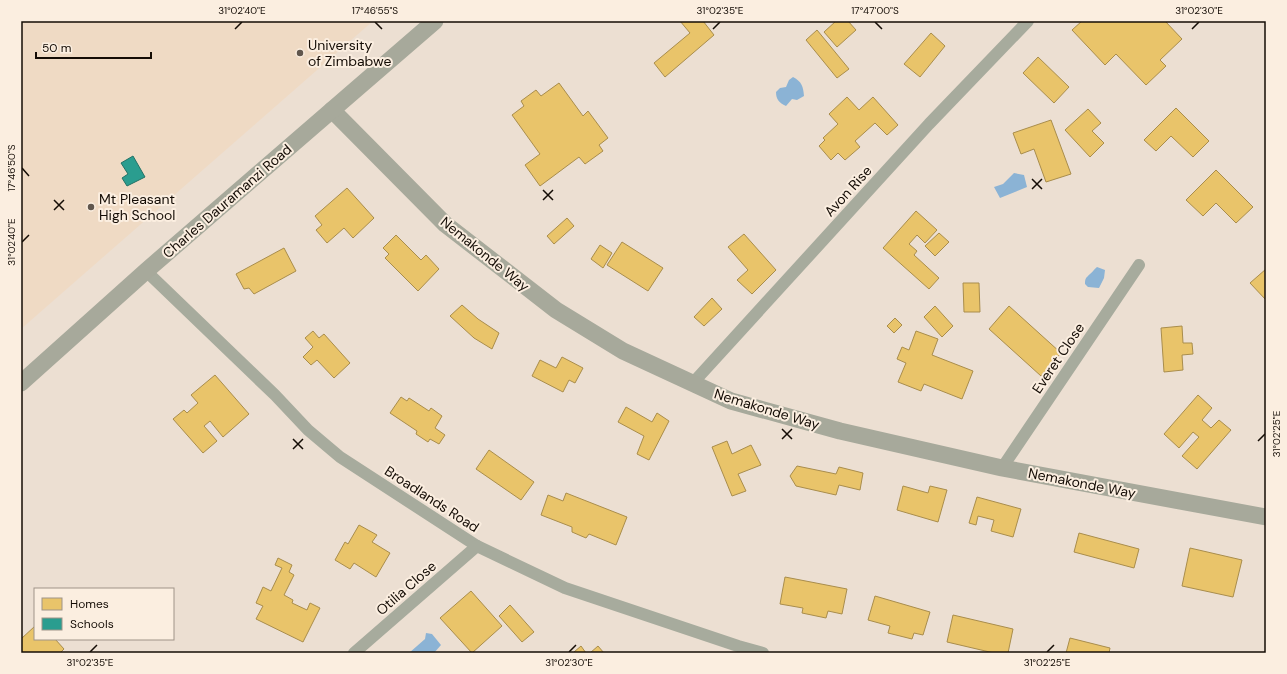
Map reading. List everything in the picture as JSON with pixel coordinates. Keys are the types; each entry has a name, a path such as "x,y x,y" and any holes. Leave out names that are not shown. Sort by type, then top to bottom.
{"street":[{"name":"Charles Dauramanzi Road","path":"21,383 146,271 435,21"},
{"name":"Avon Rise","path":"692,384 929,124 1028,21"},
{"name":"Nemakonde Way","path":"332,110 445,224 556,310 623,351 731,401 840,431 1002,468 1266,517"},
{"name":"Everet Close","path":"1002,468 1139,265"},
{"name":"Broadlands Road","path":"146,271 275,395 308,430 340,457 477,546 565,588 763,653"},
{"name":"Otilia Close","path":"354,653 477,546"}],"shaded area":[{"name":"Mt Pleasant High School","path":"21,21 373,21 21,329"}],"water":[{"path":"793,77 802,85 804,96 797,100 792,99 786,106 781,104 778,100 776,92 780,88 786,87 789,80"},
{"path":"1014,173 1024,175 1027,187 1000,198 994,187 1003,184"},
{"path":"1097,267 1105,270 1104,278 1099,288 1088,287 1085,284 1086,279"},
{"path":"426,633 432,634 441,645 434,653 409,653 425,639"}],"building: Homes":[{"path":"680,21 703,21 714,35 665,77 654,63 690,33"},
{"path":"836,21 848,21 856,30 837,47 824,32"},
{"path":"1082,21 1165,21 1182,39 1160,60 1166,66 1146,85 1116,54 1105,65 1072,30"},
{"path":"817,30 849,69 837,78 806,40"},
{"path":"931,33 945,46 920,77 904,64"},
{"path":"1038,57 1069,87 1054,103 1023,73"},
{"path":"559,83 583,116 588,111 608,138 599,145 603,151 585,164 579,157 540,186 525,165 540,154 512,115 524,106 521,101 536,90 541,96"},
{"path":"847,97 859,110 873,97 898,125 887,135 875,123 855,141 860,147 845,160 838,153 831,160 819,146 825,140 823,138 838,124 829,114"},
{"path":"1176,108 1209,141 1193,157 1171,136 1156,151 1144,140"},
{"path":"1088,109 1101,123 1092,131 1104,143 1090,157 1065,130"},
{"path":"1051,120 1071,174 1046,182 1034,149 1021,154 1013,133"},
{"path":"1216,170 1253,207 1236,223 1216,203 1203,216 1186,200"},
{"path":"347,188 374,218 353,238 344,228 327,243 316,230 322,225 315,216"},
{"path":"916,211 937,230 925,243 917,235 909,244 917,251 914,255 939,278 929,289 883,248"},
{"path":"567,218 574,226 554,244 547,236"},
{"path":"939,233 949,242 935,256 925,246"},
{"path":"744,234 776,270 752,294 737,280 748,270 728,247"},
{"path":"396,235 421,260 426,255 439,269 418,291 385,258 389,254 383,248"},
{"path":"622,242 663,268 648,291 607,265"},
{"path":"600,245 612,253 603,268 591,259"},
{"path":"284,248 296,271 254,294 249,288 244,289 236,274"},
{"path":"1266,269 1266,300 1250,283"},
{"path":"963,283 979,283 980,312 964,312"},
{"path":"712,298 722,309 704,326 694,317"},
{"path":"462,305 478,319 499,333 492,349 474,338 450,316"},
{"path":"935,306 953,326 942,337 924,317"},
{"path":"1009,306 1061,353 1041,376 989,329"},
{"path":"895,318 902,325 894,333 887,326"},
{"path":"1182,326 1183,343 1192,343 1193,354 1182,355 1183,370 1164,372 1161,328"},
{"path":"313,331 319,338 324,334 350,363 334,378 317,360 311,365 303,357 313,347 305,338"},
{"path":"916,331 938,339 932,355 973,371 962,399 924,384 921,391 898,382 906,363 897,359 902,347 909,350"},
{"path":"562,357 583,368 575,383 569,380 563,392 532,376 540,360 556,368"},
{"path":"215,375 249,414 223,437 210,421 204,426 217,441 203,453 173,419 184,410 187,413 198,403 191,395"},
{"path":"1198,395 1212,408 1202,420 1211,428 1219,420 1231,430 1197,469 1182,456 1199,437 1193,432 1179,448 1164,434"},
{"path":"401,397 407,401 409,398 429,411 431,408 442,416 435,428 445,435 439,444 430,439 428,442 416,434 417,431 390,413"},
{"path":"626,407 652,422 657,413 669,421 649,460 637,454 644,436 618,422"},
{"path":"727,441 732,454 751,445 761,465 738,474 746,491 732,496 712,447"},
{"path":"489,450 534,482 521,500 476,469"},
{"path":"797,466 836,474 839,467 863,473 860,490 839,485 836,495 796,486 790,476"},
{"path":"903,486 928,493 930,486 947,490 938,522 897,510"},
{"path":"566,493 627,517 616,545 589,534 586,538 572,532 572,527 541,515 548,495 563,501"},
{"path":"977,497 1021,509 1013,537 991,531 994,520 978,516 976,525 969,523"},
{"path":"359,525 377,535 372,542 390,553 376,577 354,563 350,569 335,560 345,542 348,544"},
{"path":"1079,533 1139,549 1134,568 1074,552"},
{"path":"1190,548 1242,560 1233,597 1182,586"},
{"path":"278,558 292,565 289,572 294,575 284,595 293,600 292,603 307,610 310,603 320,608 303,642 256,619 263,606 256,603 263,587 271,591 282,568 275,565"},
{"path":"785,577 847,589 842,614 828,611 826,618 802,613 803,608 780,604"},
{"path":"471,591 502,626 472,653 440,618"},
{"path":"875,596 930,612 923,635 914,633 912,639 888,633 890,626 868,620"},
{"path":"510,605 534,632 522,642 499,616"},
{"path":"953,615 1013,629 1008,653 994,653 947,642"},
{"path":"34,627 34,640 56,640 64,649 60,653 21,653 21,639"},
{"path":"1070,638 1110,648 1109,653 1066,653"},
{"path":"581,646 586,653 574,652"},
{"path":"598,646 604,653 590,653"}],"building: Schools":[{"path":"133,156 145,177 127,186 122,178 128,174 121,163"}],"place":[{"name":"University of Zimbabwe","path":"300,53"},
{"name":"Mt Pleasant High School","path":"91,207"}]}
